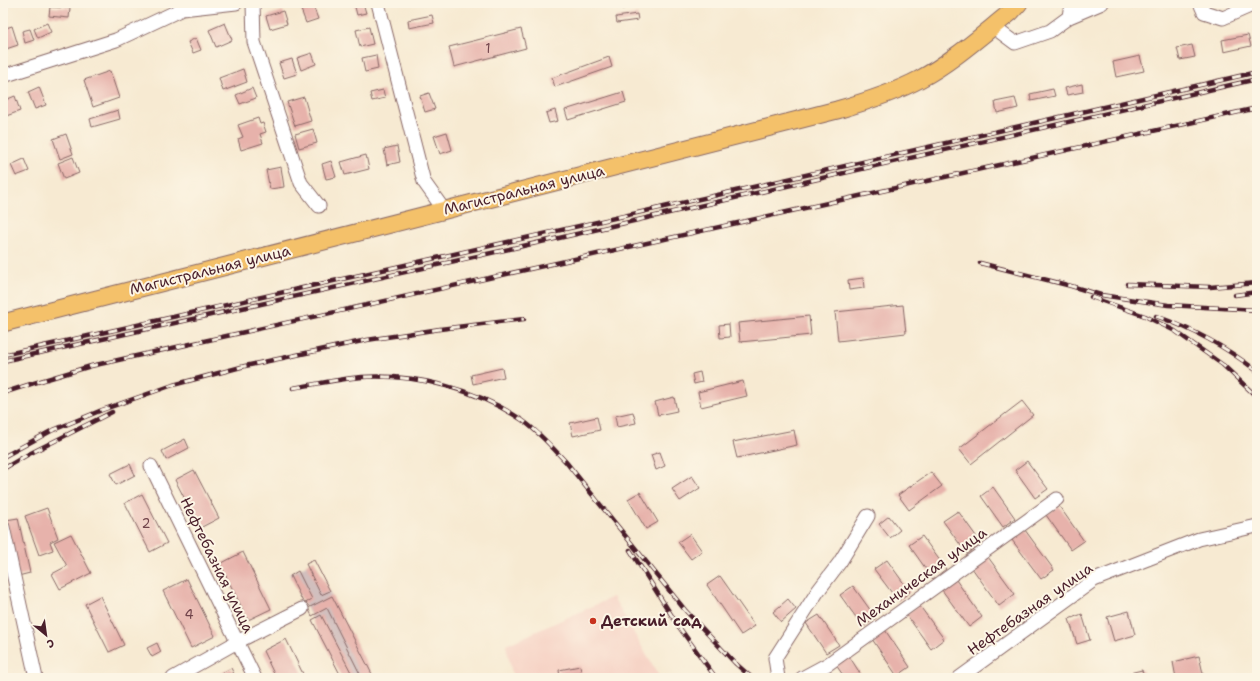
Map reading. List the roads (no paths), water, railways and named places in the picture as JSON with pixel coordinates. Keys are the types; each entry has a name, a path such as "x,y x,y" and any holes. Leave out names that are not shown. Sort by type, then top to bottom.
{"main road":[{"name":"Магистральная улица","path":"3,323 865,102 920,79 943,64 1011,12 1019,3"}],"street":[{"path":"3,76 116,40 182,9 236,3"},
{"path":"253,3 254,42 301,183 319,206"},
{"path":"378,3 424,182 444,210"},
{"path":"1069,18 1071,3"},
{"path":"992,26 1015,43 1050,31 1069,18 1102,3"},
{"path":"1200,3 1204,12 1223,18 1257,3"},
{"name":"Нефтебазная улица","path":"151,466 255,678"},
{"name":"Механическая улица","path":"802,678 828,664 1057,499"},
{"path":"778,678 775,658 818,591 840,562 868,516"},
{"name":"Нефтебазная улица","path":"959,678 1094,580 1199,539 1257,526"},
{"path":"3,527 36,678"},
{"path":"173,678 237,642 302,609"}],"railway":[{"path":"3,355 762,185 1257,72"},
{"path":"3,361 559,238 1257,79"},
{"path":"3,393 91,366 1257,108"},
{"path":"980,263 1101,295 1168,305 1257,310"},
{"path":"1127,284 1210,287 1257,283"},
{"path":"1235,295 1257,292"},
{"path":"1091,297 1145,316 1175,331 1223,365 1257,397"},
{"path":"1156,316 1209,339 1257,371"},
{"path":"3,457 51,431 102,410 173,385 245,366 367,340 440,329 524,319"},
{"path":"293,388 362,377 404,378 425,381 466,392 504,409 522,420 540,435 566,462 685,610 735,663 752,678"},
{"path":"3,469 27,455 112,412"},
{"path":"630,550 679,627 716,678"}],"place":[{"name":"Детский сад","path":"593,621"}]}
